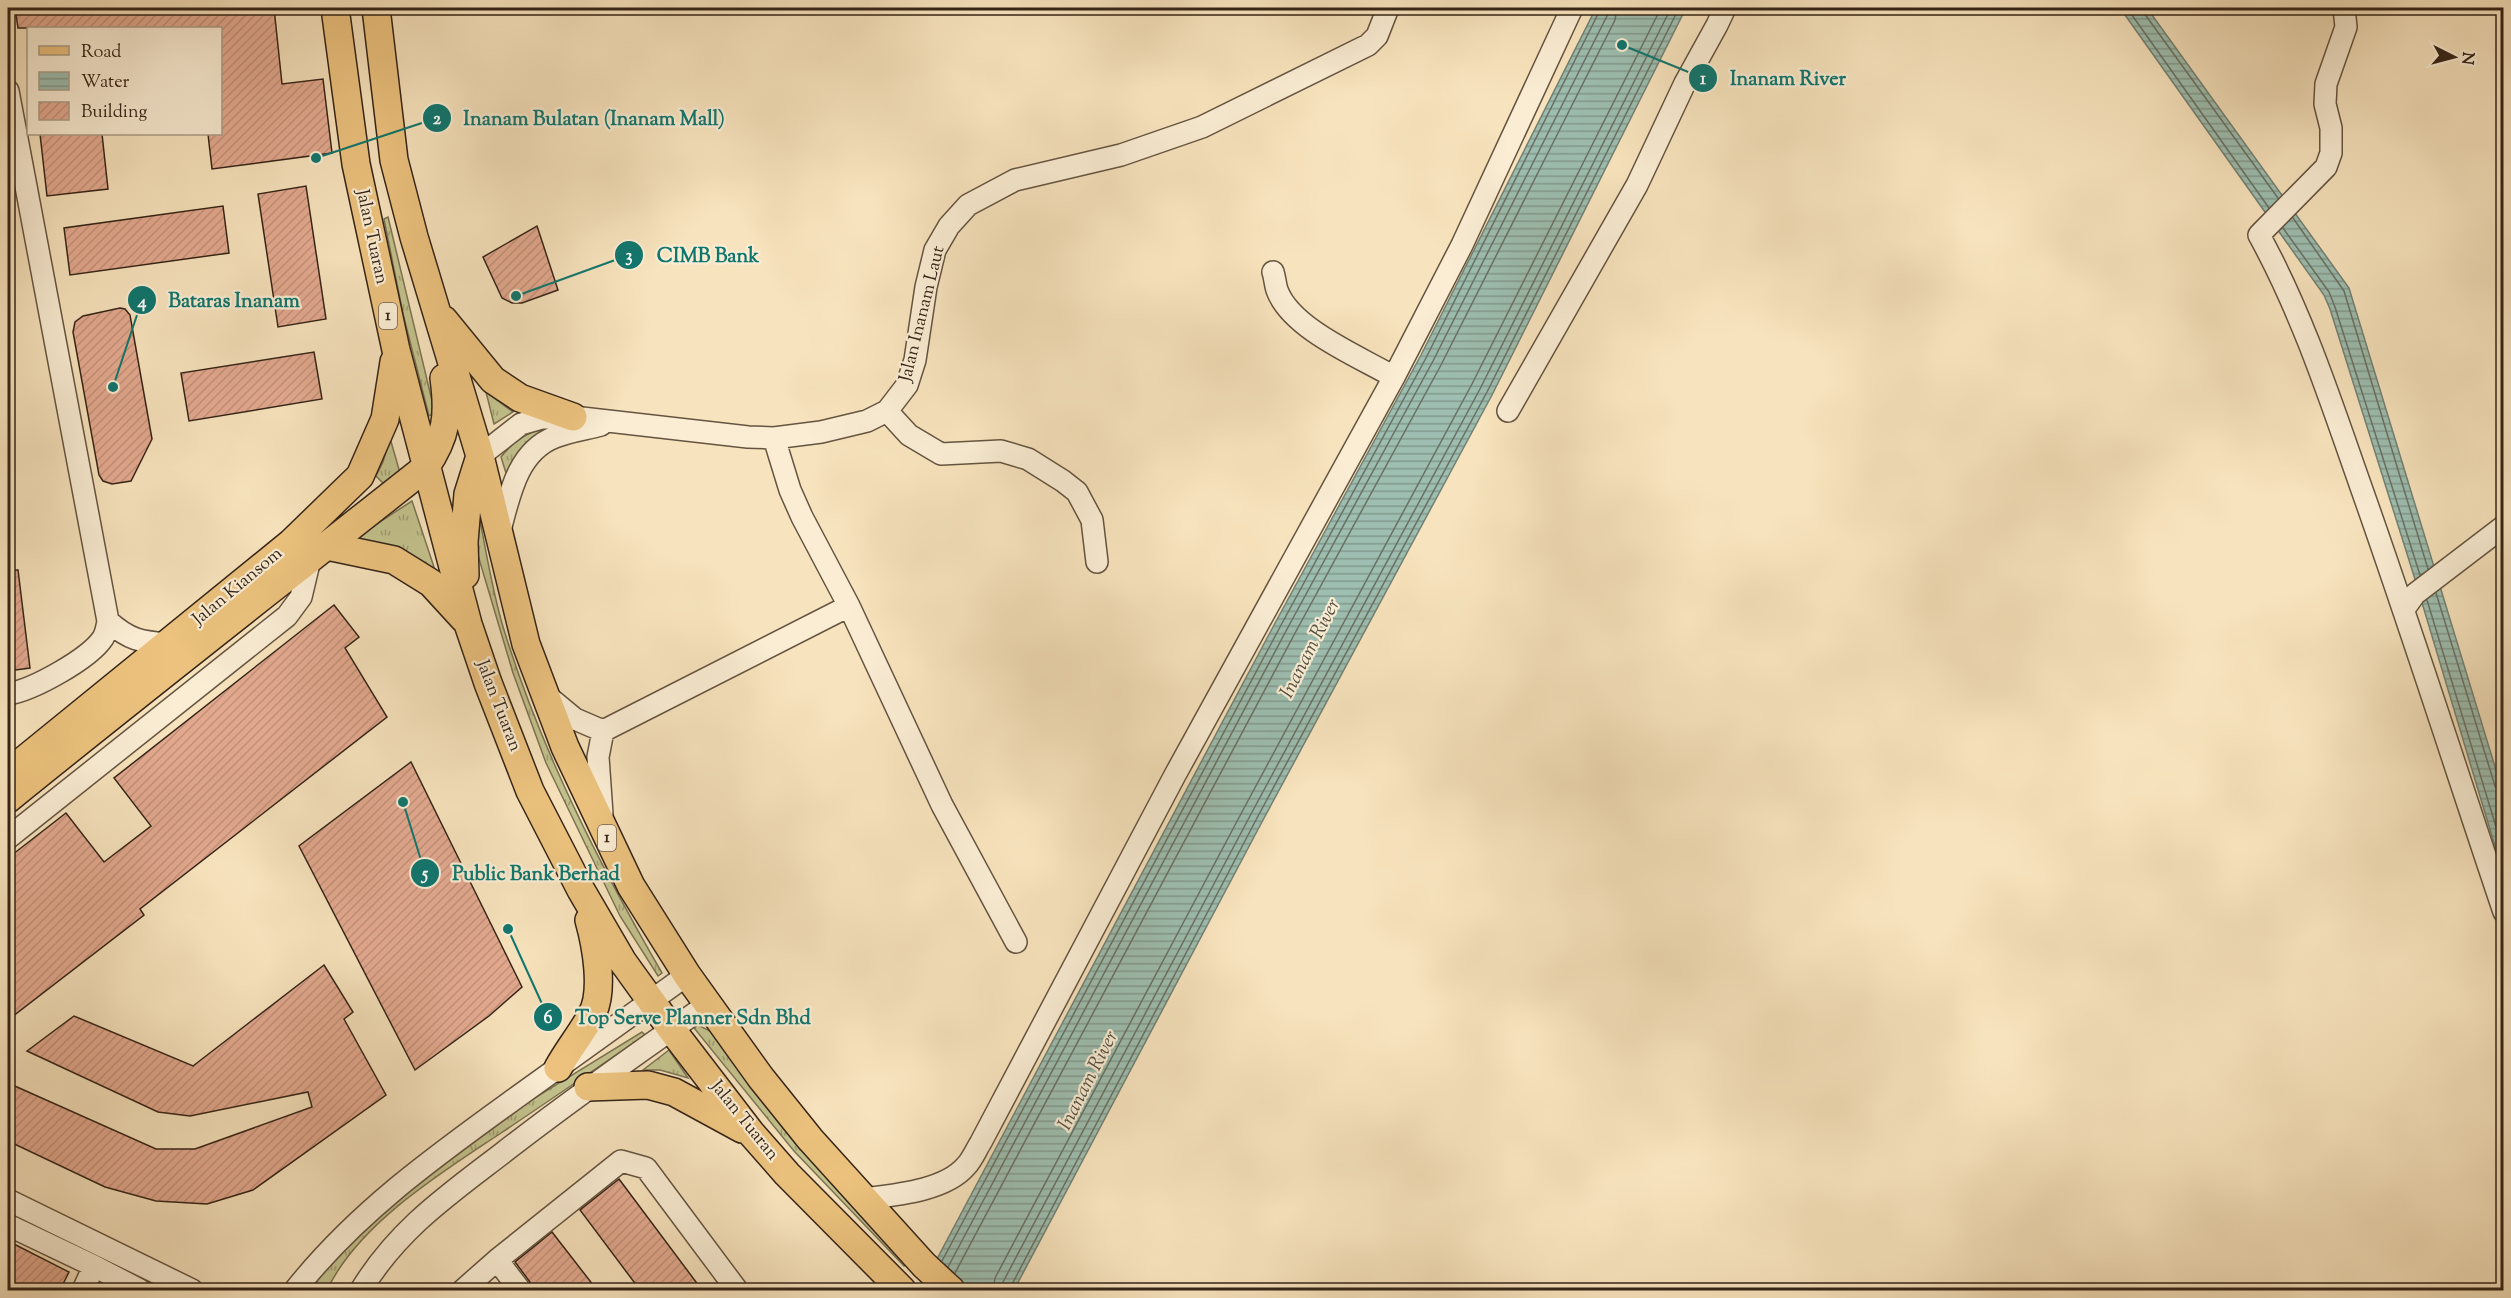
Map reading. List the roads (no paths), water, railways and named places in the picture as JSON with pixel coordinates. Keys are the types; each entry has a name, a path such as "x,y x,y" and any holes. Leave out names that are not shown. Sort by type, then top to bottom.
{"main road":[{"name":"Jalan Tuaran","path":"335,8 356,164 396,350 425,468 468,624 530,791 623,962 672,1030 751,1133 787,1174 899,1288"},
{"name":"1","path":"376,8 394,160 435,310 480,456 526,644 565,747 631,886 687,975 775,1096 810,1139 924,1265 951,1290"},
{"path":"435,310 493,380 520,398 573,417"},
{"path":"425,468 439,447 447,420 448,404 435,310"},
{"name":"Jalan Kiansom","path":"8,773 291,543 360,476 385,419 396,350"},
{"path":"468,624 464,542 468,494 480,456"},
{"name":"Jalan Kiansom","path":"8,799 184,656 247,610 425,468"},
{"path":"318,552 394,560 431,584 468,624"},
{"path":"558,1068 593,1014 598,983 598,952 582,890"},
{"path":"588,1087 648,1085 674,1092 751,1133"}],"street":[{"name":"Jalan Inanam Laut","path":"887,411 907,386 915,360 926,287 935,250 949,226 968,204 1015,180 1121,155 1202,127 1368,45 1377,36 1388,8"},
{"path":"863,1199 903,1194 951,1179 966,1167 981,1142 1175,775 1394,377 1462,245 1572,8"},
{"path":"1508,411 1637,185 1684,83 1725,8"},
{"path":"2344,8 2346,27 2326,84 2325,104 2331,128 2331,153 2326,167 2259,235 2277,268 2321,373 2410,602 2504,912"},
{"path":"8,91 108,621 107,630 95,646 46,681 20,692 8,694"},
{"path":"1273,272 1277,291 1288,309 1310,328 1394,377"},
{"path":"480,456 521,424 542,418 573,417 774,438 843,428 887,411 909,435 941,454 1001,451 1028,459 1063,481 1077,492 1092,520 1097,562"},
{"path":"499,536 513,481 529,455 554,437 616,421"},
{"path":"774,438 789,490 849,606 942,805 1016,942"},
{"path":"2410,602 2440,574 2504,526"},
{"path":"8,838 287,616 301,597 318,552"},
{"path":"603,731 849,606"},
{"path":"108,621 124,635 144,642 169,644"},
{"path":"544,693 575,719 603,731"},
{"path":"603,731 598,757 604,831"},
{"path":"295,1290 339,1238 363,1215 452,1144 687,975"},
{"path":"360,1290 392,1245 435,1204 588,1087 708,1004"},
{"path":"463,1290 621,1161 646,1168 737,1290"},
{"path":"8,1200 192,1290"},
{"path":"8,1225 140,1290"},
{"path":"497,1260 520,1290"},
{"path":"83,1290 94,1266"}],"water":[{"path":"1596,8 1686,8 1492,395 1014,1290 916,1290 930,1272 1274,625 1421,355"},
{"path":"2120,8 2147,8 2349,288 2503,793 2503,873 2414,576 2324,295"}],"place":[{"name":"Inanam River","path":"1622,45"},
{"name":"Inanam Bulatan (Inanam Mall)","path":"316,158"},
{"name":"CIMB Bank","path":"516,296"},
{"name":"Bataras Inanam","path":"113,387"},
{"name":"Public Bank Berhad","path":"403,802"},
{"name":"Top Serve Planner Sdn Bhd","path":"508,929"}]}
